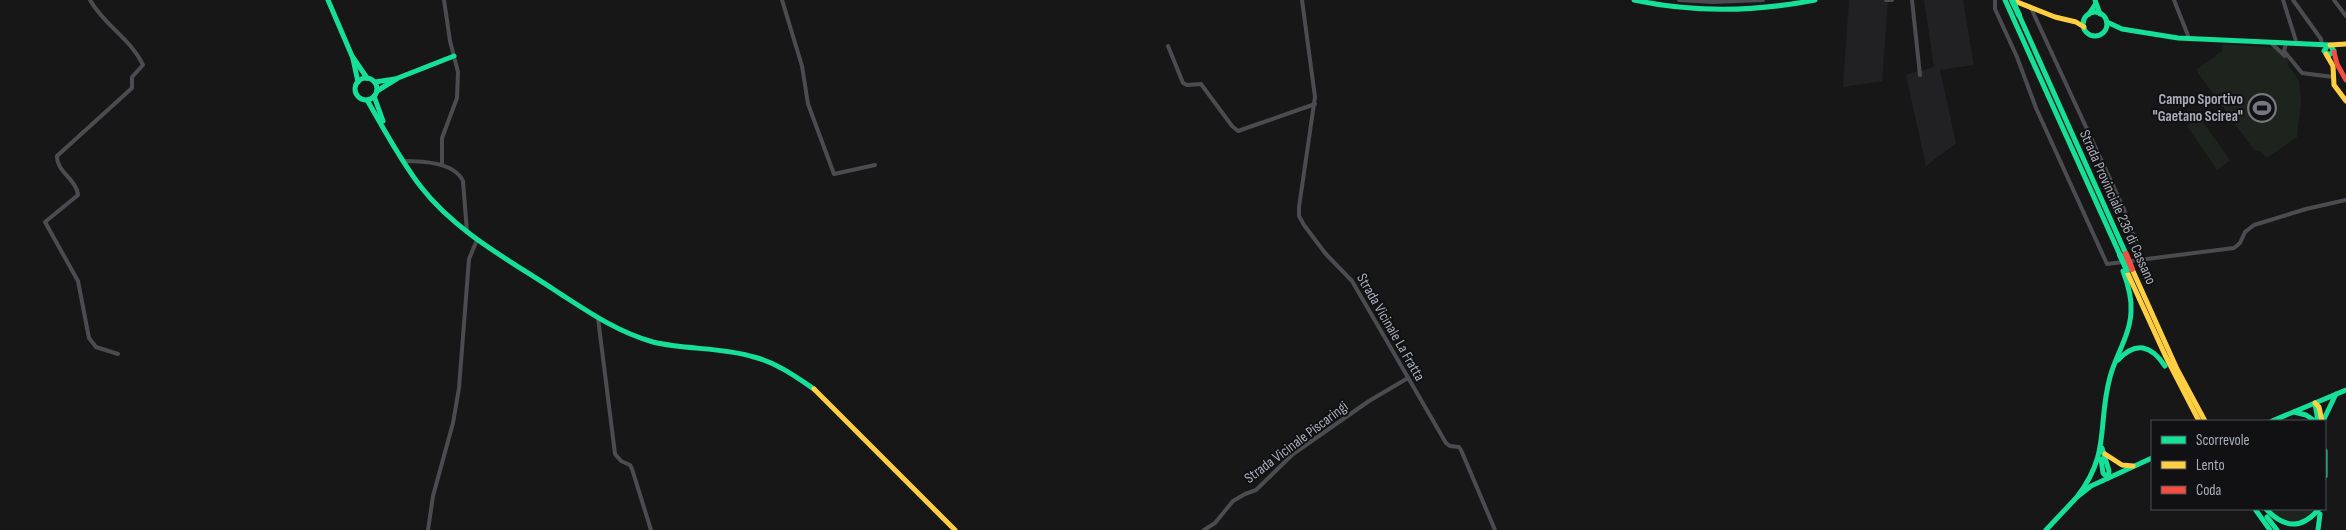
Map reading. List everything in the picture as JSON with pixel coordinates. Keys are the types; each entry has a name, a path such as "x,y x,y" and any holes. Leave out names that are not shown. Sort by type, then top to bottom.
{"main road":[{"path":"328,0 352,56 358,82 355,89 357,95 361,99 367,100 398,78"},
{"path":"1634,0 1684,9 1755,10 1815,0"},
{"name":"Strada Provinciale 236 di Cassano","path":"2006,0 2016,16 2165,356 2198,420"},
{"path":"2012,0 2076,22 2084,27 2092,36 2117,29 2190,38 2297,44 2327,48 2343,44"},
{"name":"Strada Provinciale 236 di Cassano","path":"2012,0 2016,16 2121,255"},
{"path":"2095,2 2106,22 2117,29"},
{"path":"2084,27 2087,16 2095,2"},
{"path":"2076,22 2087,16 2100,14"},
{"path":"2103,33 2106,22"},
{"path":"2327,48 2345,77"},
{"path":"2327,48 2333,66 2334,85 2345,98"},
{"path":"352,56 367,78 375,82 398,78 454,56"},
{"path":"358,82 367,78"},
{"path":"375,82 376,94 386,131"},
{"path":"367,100 403,161 430,197 446,215 477,240 598,317 626,332 654,342 753,356 777,365 818,391 955,530"},
{"path":"2108,478 2102,447 2103,413 2114,367 2128,330 2131,315 2131,296 2127,270"},
{"name":"Strada Provinciale 236 di Cassano","path":"2127,270 2204,420"},
{"path":"2114,367 2119,359 2129,350 2140,347 2155,351 2195,414"},
{"path":"2274,420 2346,390"},
{"path":"2323,420 2336,394"},
{"path":"2315,403 2316,420"},
{"path":"2315,403 2319,407 2323,420"},
{"path":"2294,412 2306,415 2314,420"},
{"path":"2103,456 2122,465 2133,466"},
{"path":"2046,530 2078,497 2092,479 2103,456"},
{"path":"2078,497 2108,478 2151,458"},
{"path":"2256,510 2270,530"},
{"path":"2263,510 2276,530"},
{"path":"2267,510 2281,526 2289,529 2307,526 2316,517 2320,510"},
{"path":"2318,530 2320,510"}],"street":[{"path":"90,0 105,21 131,46 143,65 132,77 132,88 57,156 57,162 77,188 78,194 44,222 78,281 89,338 96,347 118,354"},
{"path":"442,165 442,138 457,98 458,72 444,0"},
{"path":"782,0 802,66 808,104 834,174 875,165"},
{"name":"Strada Vicinale La Fratta","path":"1302,0 1315,97 1299,207 1300,216 1321,248 1349,276 1446,443 1450,446 1459,447 1461,450 1495,530"},
{"path":"1679,0 1713,2 1763,0"},
{"path":"1886,0 1892,0"},
{"path":"1912,0 1920,75"},
{"path":"1995,0 1995,9 2017,57 2036,108 2105,261 2112,264 2142,258 2234,248 2240,243 2245,232 2254,225 2306,209 2346,200"},
{"path":"2174,0 2190,38"},
{"path":"2283,0 2297,44"},
{"path":"2293,0 2327,48"},
{"path":"2334,0 2346,16"},
{"path":"2031,8 2123,207 2142,258"},
{"path":"2271,43 2302,73 2333,77"},
{"path":"2286,44 2284,51 2289,59"},
{"path":"1168,46 1183,83 1187,85 1201,84 1232,126 1238,130 1314,104"},
{"path":"403,161 442,165 455,171 463,181 467,232"},
{"path":"428,530 436,483 453,423 459,388 469,259 477,240"},
{"path":"598,317 615,454 617,458 630,464 651,530"},
{"name":"Strada Vicinale Piscaringi","path":"1204,530 1214,523 1233,501 1256,490 1297,451 1369,401 1408,378"}],"shaded area":[{"path":"1849,0 1888,0 1882,81 1843,87"},
{"path":"1924,0 1963,0 1974,65 1940,70 1956,143 1926,166 1906,75 1934,67"},
{"name":"Campo Sportivo \"Gaetano Scirea\"","path":"2222,44 2274,48 2289,60 2288,65 2299,81 2301,101 2297,137 2267,158 2262,152 2254,150 2196,70 2222,51"},
{"path":"2199,117 2230,160 2217,170 2187,126"},
{"path":"2270,510 2314,510 2308,520 2285,525"}],"traffic: fast":[{"path":"328,0 352,56 367,78"},
{"path":"1634,0 1702,9 1747,9 1815,0"},
{"path":"2005,0 2120,255"},
{"path":"2012,0 2019,15"},
{"path":"2095,0 2100,14"},
{"path":"2089,14 2095,5"},
{"path":"2095,12 2103,16 2107,24 2103,32 2095,36 2087,32 2083,24 2087,16 2095,12"},
{"path":"2019,15 2126,254"},
{"path":"2107,22 2122,29 2178,38 2330,45 2334,51 2329,55 2324,51 2328,45"},
{"path":"377,91 398,78 454,56"},
{"path":"353,59 358,82"},
{"path":"366,78 374,81 377,89 374,97 366,100 358,97 355,89 358,81 366,78"},
{"path":"375,82 395,79"},
{"path":"374,96 383,121"},
{"path":"367,100 399,155 421,187 450,218 502,256 591,313 627,333 666,345 729,352 754,357 778,366 814,389"},
{"path":"2120,255 2127,270"},
{"path":"2077,497 2095,466 2099,452 2110,377 2130,320 2130,296 2123,271"},
{"path":"2118,360 2131,350 2143,348 2154,354 2165,366"},
{"path":"2274,420 2346,390"},
{"path":"2323,420 2336,394"},
{"path":"2315,403 2318,420"},
{"path":"2294,412 2306,415 2314,420"},
{"path":"2102,448 2109,471 2108,478"},
{"path":"2046,530 2077,497 2091,486 2151,458"},
{"path":"2101,459 2103,473 2108,478"},
{"path":"2256,510 2270,530"},
{"path":"2267,510 2279,520 2292,524 2306,521 2318,510"},
{"path":"2318,530 2320,514"},
{"path":"2267,517 2277,530"}],"traffic: slow":[{"path":"2012,0 2055,17 2076,22 2084,27"},
{"path":"2330,45 2346,44"},
{"path":"2326,54 2333,66 2334,85 2346,101"},
{"path":"2132,269 2177,369 2204,420"},
{"path":"2128,274 2165,355 2198,420"},
{"path":"814,389 955,530"},
{"path":"2315,403 2319,407 2322,420"},
{"path":"2105,454 2122,465 2133,466"}],"traffic: jam":[{"path":"2334,52 2337,64 2346,80"},
{"path":"2126,254 2132,269"}],"place":[{"name":"Campo Sportivo \"Gaetano Scirea\"","path":"2262,108"}]}
